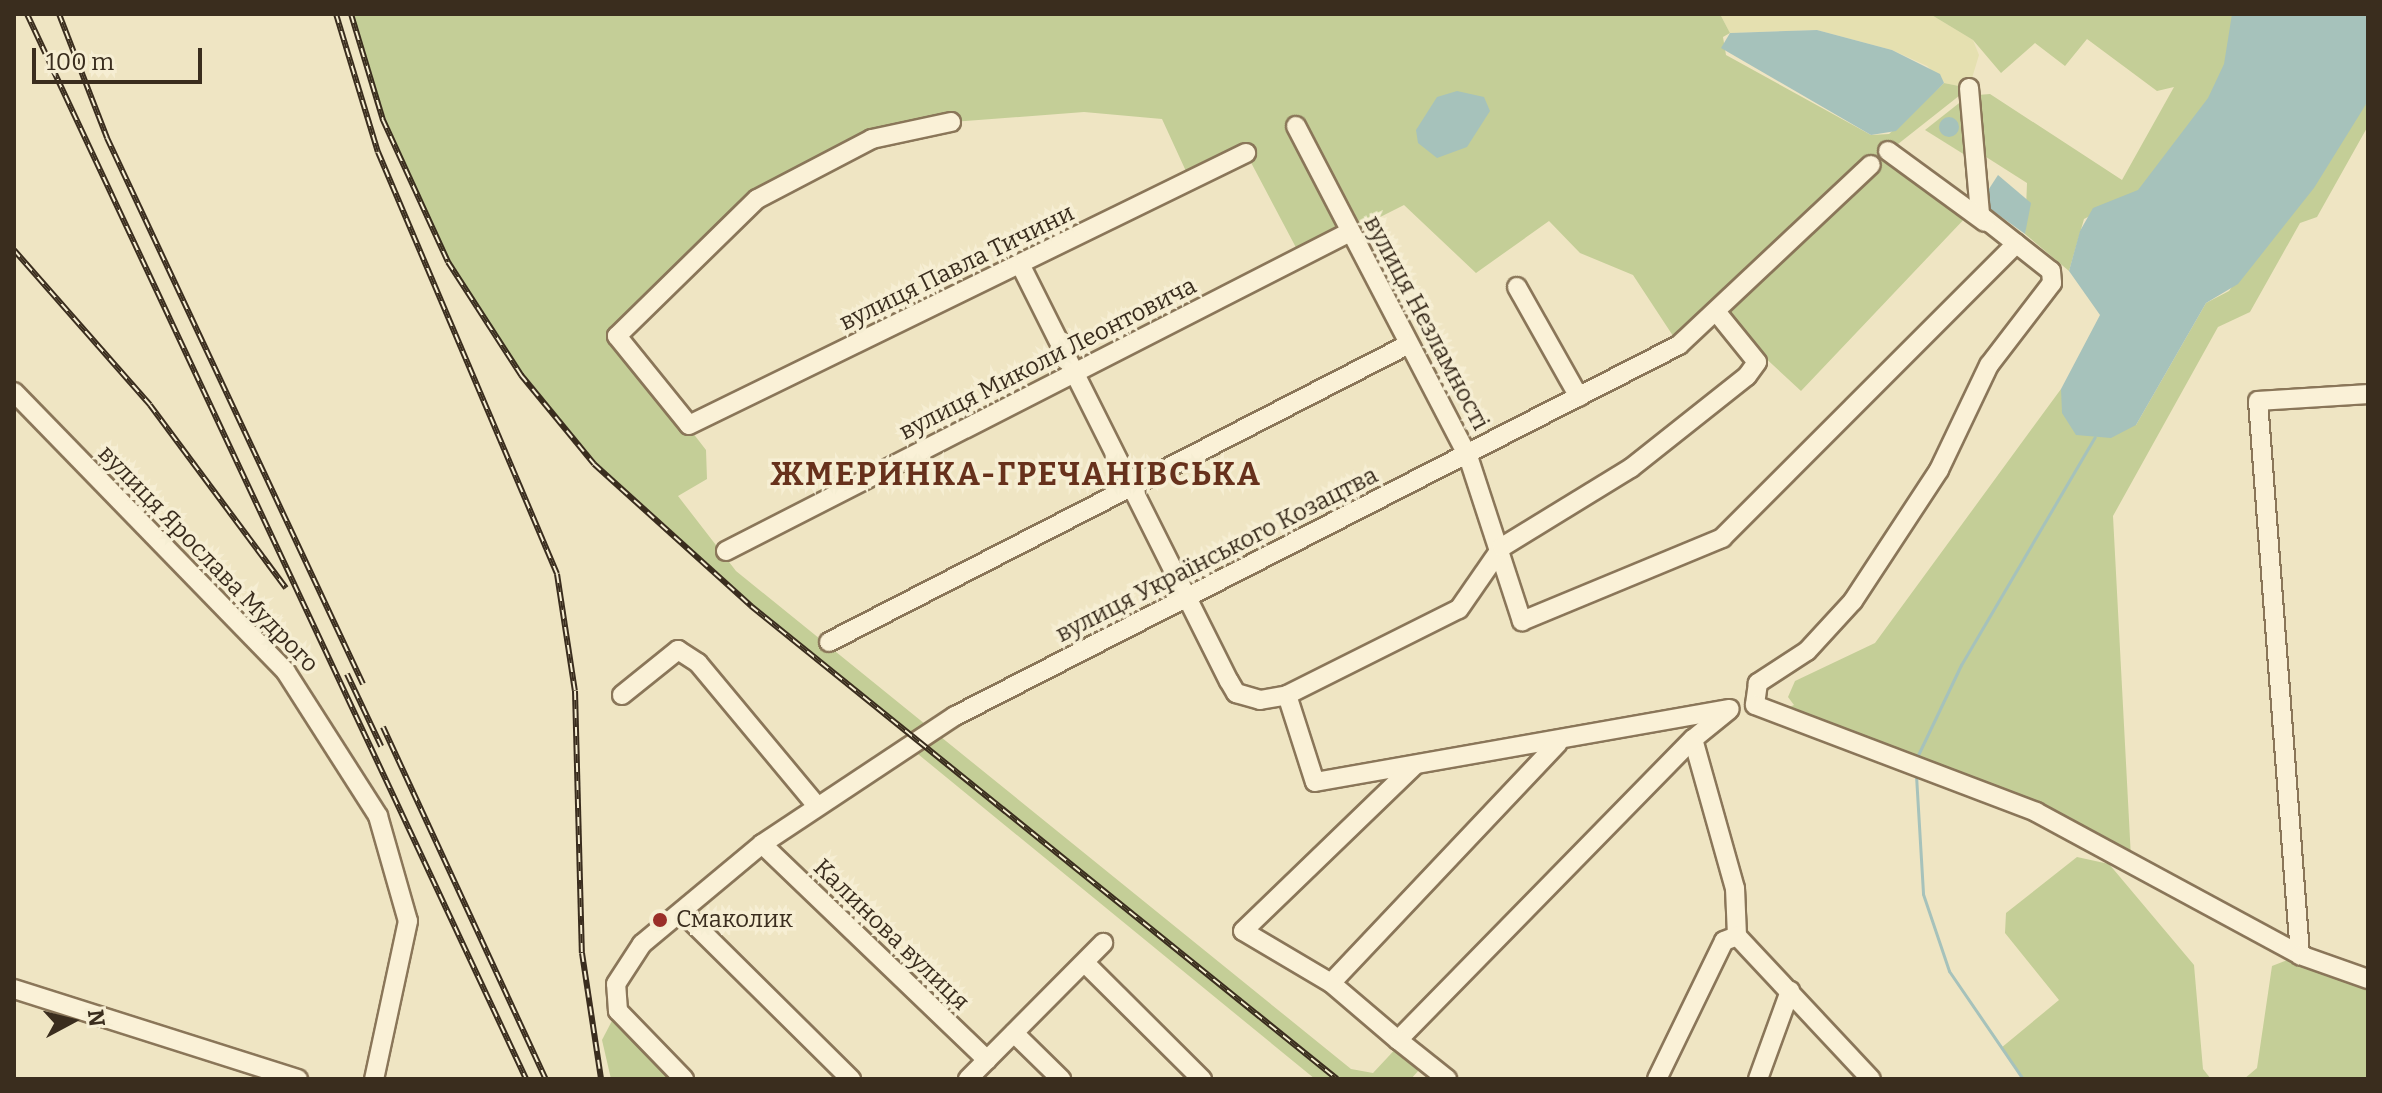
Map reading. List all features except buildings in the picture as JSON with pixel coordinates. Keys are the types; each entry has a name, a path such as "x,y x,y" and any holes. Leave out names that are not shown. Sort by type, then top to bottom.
{"street":[{"path":"1969,88 1985,222"},
{"name":"вулиця Павла Тичини","path":"951,122 872,139 757,199 617,336 689,425 1246,153"},
{"name":"вулиця Незламності","path":"1296,126 1468,456 1502,547 1522,621 1722,538 2016,244"},
{"path":"1755,705 1758,683 1807,651 1853,601 1939,470 1989,365 2052,283 2051,271 1888,151"},
{"name":"вулиця Українського Козацтва","path":"684,1079 618,1011 616,984 632,955 762,844 955,716 1468,456 1679,345 1719,315 1871,165"},
{"name":"вулиця Миколи Леонтовича","path":"726,551 1350,232"},
{"path":"1020,264 1236,693 1260,700 1287,695 1459,609 1502,547 1631,468 1747,376 1757,362 1719,315"},
{"path":"1517,287 1579,397"},
{"path":"829,642 1409,344"},
{"name":"вулиця Ярослава Мудрого","path":"14,392 286,672 322,719 378,816 408,921 406,953 374,1079"},
{"path":"2300,955 2258,401 2368,394"},
{"path":"622,695 678,650 698,663 817,806"},
{"path":"1287,695 1315,782 1558,743 1755,705 2036,812 2300,955 2368,979"},
{"path":"1398,1040 1693,739 1730,709"},
{"path":"1693,739 1735,888 1737,936 1863,1075"},
{"path":"1331,983 1558,743"},
{"path":"1414,766 1243,931 1331,983 1447,1079"},
{"name":"Калинова вулиця","path":"762,844 987,1060"},
{"path":"682,912 851,1079"},
{"path":"1657,1079 1724,941 1737,936"},
{"path":"968,1079 1103,943"},
{"path":"1085,963 1202,1079"},
{"path":"14,989 298,1079"},
{"path":"1758,1079 1790,991"},
{"path":"1014,1033 1061,1079"}],"shaded area":[{"path":"1720,14 1930,14 1973,40 1979,55 1969,88 1944,83 1927,66 1892,50 1817,30 1730,33"}],"green space":[{"path":"351,14 1720,14 1730,33 1723,37 1726,55 1871,135 1889,134 1944,83 1969,88 1874,163 1889,158 1968,215 1801,391 1719,315 1679,345 1633,275 1580,253 1549,221 1476,273 1404,205 1301,257 1246,153 1190,180 1162,119 1084,112 952,122 894,132 757,199 618,336 706,450 707,479 678,496 736,571 1351,1069 1373,1073 1401,1043 1426,1062 1411,1079 1315,1079 913,750 922,743 685,550 594,464 521,376 448,262 383,120"},
{"path":"1930,14 2241,14 2231,66 2152,185 2084,219 2069,271 2025,234 2027,183 1983,155 1978,95 1990,94 2122,180 2174,87 2157,91 2087,39 2065,66 2035,43 2001,73 1973,40"},
{"path":"1963,100 1968,153 1965,155 1925,130"},
{"path":"2368,101 2368,126 2317,217 2300,223 2250,312 2218,327 2113,516 2131,858 1776,713 1794,705 1788,697 1795,681 1875,643 2061,389 2075,418 2136,425 2206,303 2229,291"},
{"path":"2077,857 2109,864 2194,965 2203,1069 2211,1079 2023,1079 2001,1048 2059,1000 2005,933 2006,913"},
{"path":"2300,955 2368,979 2368,1079 2244,1079 2257,1068 2272,966"},
{"path":"615,1015 677,1079 611,1079 602,1040"}],"water":[{"path":"2232,14 2368,14 2368,101 2314,188 2238,284 2206,303 2136,425 2111,438 2076,435 2062,413 2061,389 2100,315 2069,271 2080,231 2093,208 2138,190 2208,98 2224,64"},
{"path":"1817,30 1892,50 1940,74 1944,83 1896,131 1871,135 1721,48 1730,33"},
{"path":"1457,91 1484,97 1490,111 1467,147 1437,158 1418,143 1416,130 1437,97"},
{"path":"1949,117 1956,120 1959,127 1956,134 1949,137 1942,134 1939,127 1942,120"},
{"path":"1998,175 2031,203 2025,234 1989,208 1985,195"}],"waterway":[{"path":"1918,755 1961,665 2095,437"},
{"path":"1916,775 1923,894 1949,971 2023,1079"}],"railway":[{"path":"27,14 526,1079"},
{"path":"59,14 107,138 363,684"},
{"path":"336,14 378,152 557,574 575,691 582,953 601,1079"},
{"path":"351,14 383,120 448,262 521,375 594,464 751,606 1337,1079"},
{"path":"14,250 150,405 286,588"},
{"path":"347,674 381,746"},
{"path":"383,727 546,1079"}],"place":[{"name":"Смаколик","path":"660,920"}],"district":[{"name":"ЖМЕРИНКА-ГРЕЧАНІВСЬКА","path":"1016,474"}]}
